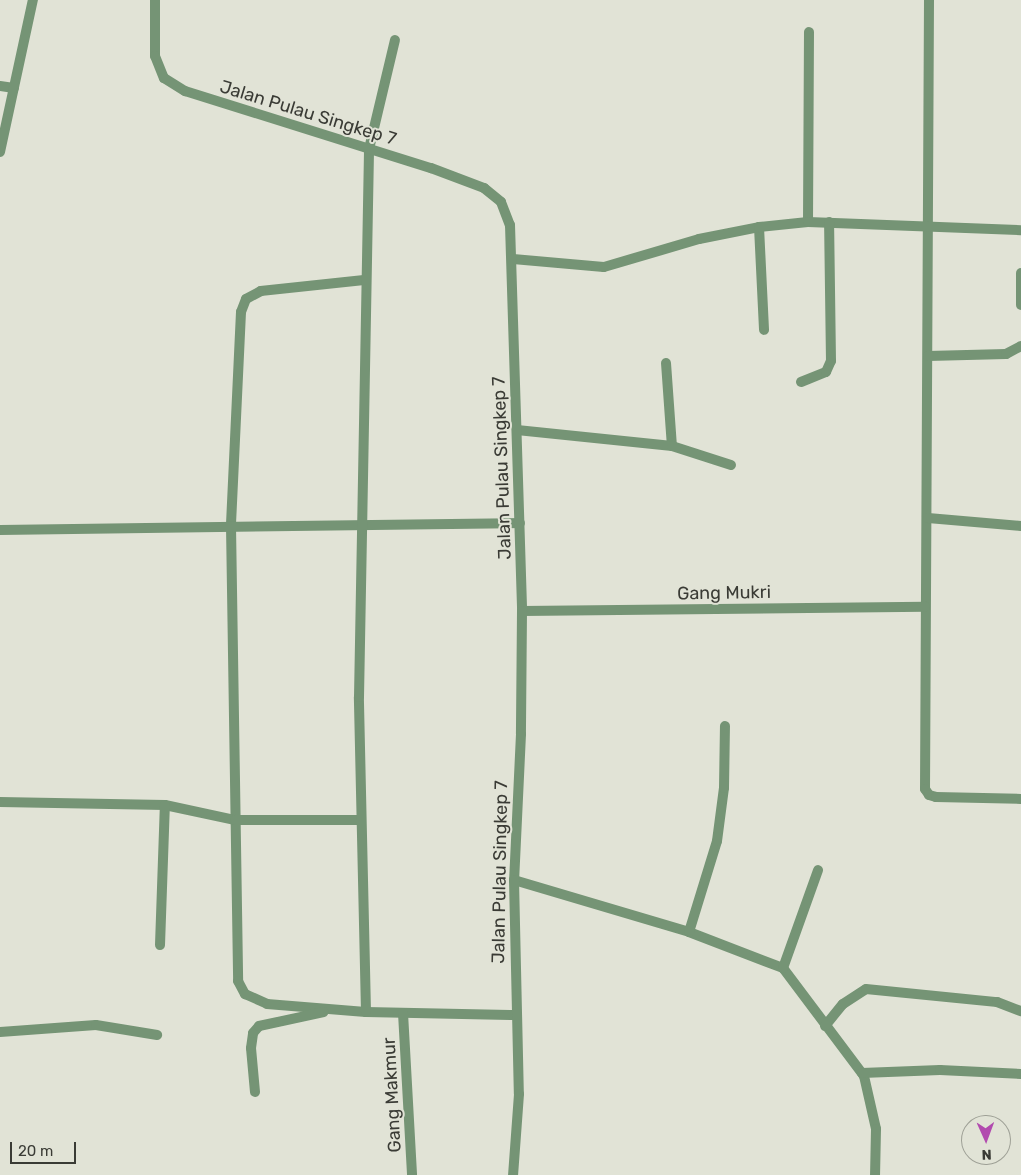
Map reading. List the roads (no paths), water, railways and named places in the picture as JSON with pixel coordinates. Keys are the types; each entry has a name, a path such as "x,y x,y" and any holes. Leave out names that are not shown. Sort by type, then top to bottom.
{"street":[{"path":"0,152 33,0"},
{"name":"Jalan Pulau Singkep 7","path":"155,0 155,56 164,78 185,91 323,134 484,188 501,202 510,226 513,259 522,611 521,734 514,880 514,1015 519,1094 513,1175"},
{"path":"929,0 926,227 928,518 925,789 936,797 1021,800"},
{"path":"808,222 809,32"},
{"path":"366,1012 361,820 360,526 364,280 368,149 395,40"},
{"path":"0,86 14,88"},
{"path":"513,259 580,266 611,266 699,239 759,227 808,222 1021,230"},
{"path":"801,382 826,372 831,361 829,222"},
{"path":"759,227 764,330"},
{"path":"1021,273 1021,305"},
{"path":"364,280 261,291 246,299 241,312 231,526 236,968 240,988 253,1000 266,1004 366,1012 514,1015"},
{"path":"928,356 1006,354 1021,346"},
{"path":"666,363 672,446"},
{"path":"518,430 672,446 731,465"},
{"path":"928,518 1021,526"},
{"path":"0,530 360,526 520,522"},
{"name":"Gang Mukri","path":"522,611 926,607"},
{"path":"689,932 717,841 724,788 725,726"},
{"path":"0,802 165,805 234,820 361,820"},
{"path":"160,945 165,805"},
{"path":"783,968 818,870"},
{"path":"514,880 689,932 783,968 862,1073 876,1128 875,1175"},
{"path":"825,1026 842,1004 866,988 997,1002 1021,1011"},
{"path":"255,1092 250,1048 253,1033 259,1026 337,1010"},
{"name":"Gang Makmur","path":"404,1013 412,1175"},
{"path":"0,1032 96,1025 157,1035"},
{"path":"862,1073 940,1070 1021,1074"}]}
